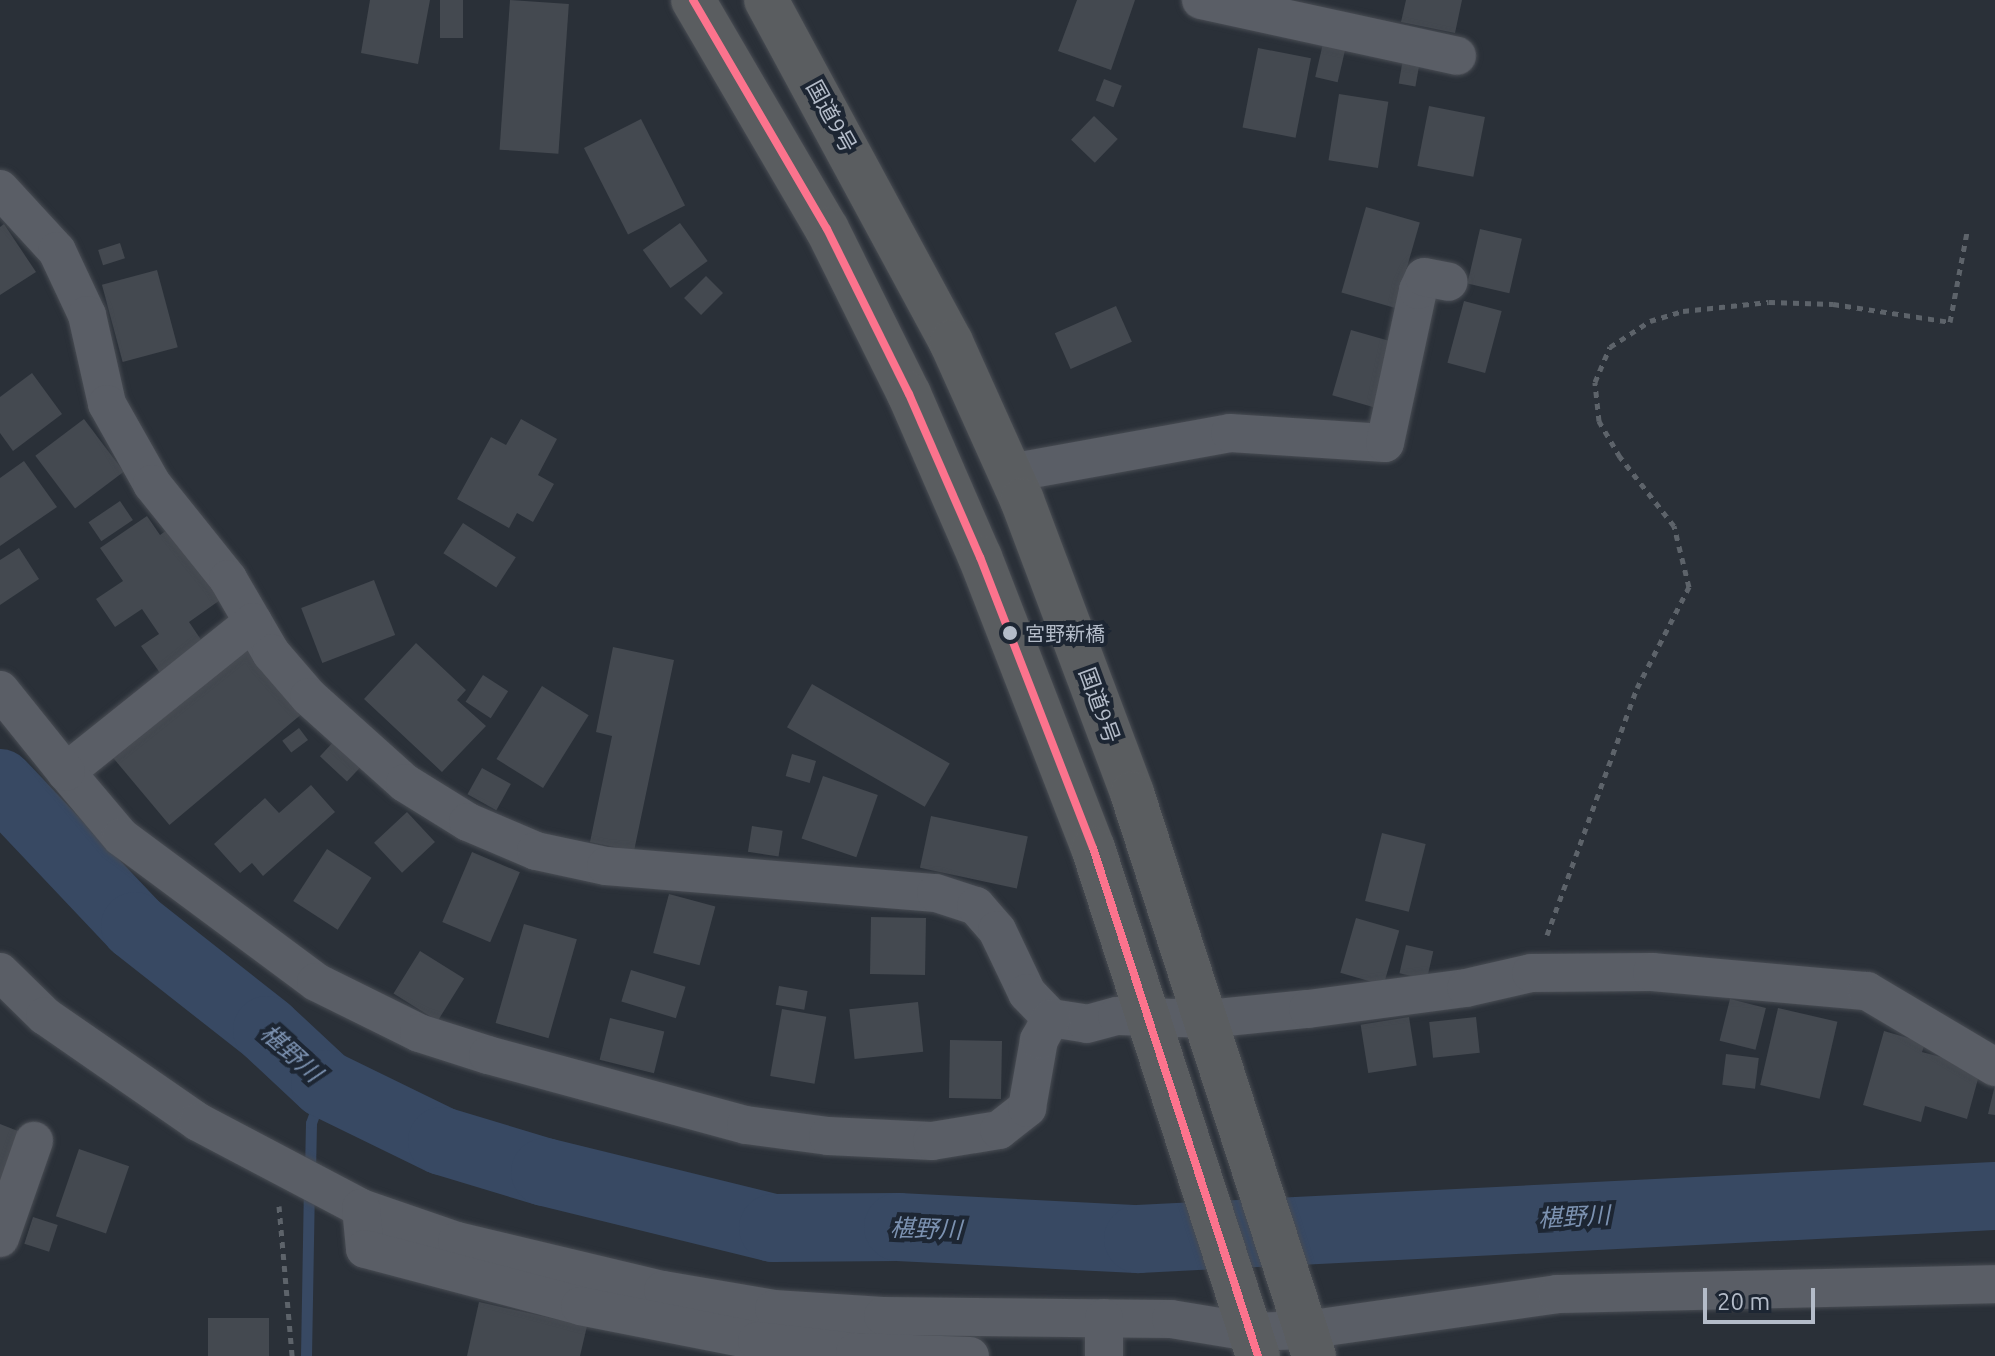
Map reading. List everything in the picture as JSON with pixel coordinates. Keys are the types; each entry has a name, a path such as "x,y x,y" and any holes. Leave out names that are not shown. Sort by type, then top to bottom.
{"highway":[{"path":"693,0 827,229 909,394 1043,713 1149,1016 1250,1330"},
{"name":"国道9号","path":"766,0 883,210 1010,473 1112,738 1207,1019 1305,1328"}],"street":[{"path":"1201,0 1457,56"},
{"path":"0,189 57,251 87,315 107,404 152,484 228,579 271,653 309,697 405,783 468,822 536,851 606,866 936,893 976,906 997,930 1027,993 1051,1018 1087,1024 1149,1016 1207,1019 1466,988 1531,973 1652,972 1867,991 1995,1067"},
{"path":"1010,473 1230,433 1385,443 1418,290 1424,277 1449,282"},
{"path":"66,772 253,622"},
{"path":"0,690 121,837 189,893 316,982 419,1033 746,1125 932,1141 999,1130 1027,1108 1039,1040 1051,1018"},
{"path":"0,972 45,1016 198,1122 279,1168 361,1208 457,1241 663,1290 774,1309 883,1316 1171,1319 1250,1330 1305,1328 1557,1294 1995,1284"},
{"path":"0,1238 34,1141"},
{"path":"361,1208 365,1249 580,1306 757,1341 855,1352 970,1356"},
{"path":"1104,1318 1104,1356"}],"path":[{"path":"1531,973 1589,831 1637,688 1689,587 1674,526 1620,457 1599,421 1595,382 1610,347 1650,321 1683,311 1769,302 1833,304 1950,322 1967,232"},
{"path":"279,1168 292,1356"}],"building":[{"path":"370,0 430,0 418,64 361,53"},
{"path":"440,0 463,0 463,38 440,38"},
{"path":"510,0 569,4 558,154 500,150"},
{"path":"1077,0 1135,0 1111,70 1058,51"},
{"path":"1406,0 1462,0 1455,33 1401,22"},
{"path":"1324,39 1346,44 1338,82 1315,77"},
{"path":"1258,48 1311,58 1296,138 1243,128"},
{"path":"1403,59 1420,62 1415,87 1399,84"},
{"path":"1104,79 1122,86 1113,107 1096,100"},
{"path":"1339,94 1388,102 1378,168 1329,160"},
{"path":"1429,106 1485,117 1473,177 1417,166"},
{"path":"1094,116 1118,139 1095,163 1071,140"},
{"path":"641,119 685,205 628,234 584,148"},
{"path":"1366,207 1420,222 1395,308 1341,293"},
{"path":"680,223 708,261 670,288 643,250"},
{"path":"4,224 36,272 0,295 0,227"},
{"path":"1480,229 1522,239 1509,293 1467,284"},
{"path":"120,243 125,258 103,265 98,250"},
{"path":"157,270 178,347 123,362 102,285"},
{"path":"706,276 723,293 701,315 684,298"},
{"path":"1464,301 1502,311 1485,373 1447,363"},
{"path":"1116,306 1132,342 1071,369 1055,333"},
{"path":"1351,330 1402,345 1383,410 1332,395"},
{"path":"32,373 62,414 13,451 0,433 0,397"},
{"path":"84,419 124,472 75,508 35,456"},
{"path":"521,419 557,439 538,475 554,484 533,522 517,513 509,528 457,499 491,437 506,445"},
{"path":"24,461 57,507 0,546 0,478"},
{"path":"120,501 133,520 101,541 88,522"},
{"path":"147,516 160,535 174,525 223,598 189,622 208,650 165,680 141,646 159,634 142,609 115,627 96,599 123,581 100,548"},
{"path":"463,523 516,557 496,588 443,553"},
{"path":"19,548 39,579 0,605 0,560"},
{"path":"374,580 395,635 322,663 301,608"},
{"path":"251,639 309,708 169,825 112,756"},
{"path":"416,643 466,690 457,700 486,726 442,772 364,699"},
{"path":"613,647 674,660 634,851 590,842 612,736 596,732"},
{"path":"483,675 508,691 491,718 466,702"},
{"path":"812,684 950,764 925,807 787,727"},
{"path":"542,686 589,715 543,788 496,759"},
{"path":"299,728 308,740 291,753 282,741"},
{"path":"337,738 364,763 347,782 320,756"},
{"path":"792,754 816,761 810,783 786,776"},
{"path":"482,768 511,784 496,810 467,794"},
{"path":"823,776 878,795 856,857 802,838"},
{"path":"311,785 335,812 263,876 252,863 240,873 214,844 265,798 279,813"},
{"path":"407,812 435,842 402,873 374,843"},
{"path":"931,816 1028,837 1017,888 920,868"},
{"path":"752,826 783,831 779,857 748,852"},
{"path":"1382,833 1426,844 1409,912 1365,901"},
{"path":"327,849 371,878 338,930 293,901"},
{"path":"472,852 520,872 490,942 442,922"},
{"path":"669,894 715,906 700,965 653,953"},
{"path":"871,917 926,918 925,975 870,974"},
{"path":"1356,918 1399,930 1384,985 1340,973"},
{"path":"524,924 577,939 548,1038 496,1023"},
{"path":"1406,945 1433,951 1427,980 1399,973"},
{"path":"420,951 464,979 438,1021 394,993"},
{"path":"631,970 686,987 676,1018 621,1002"},
{"path":"779,986 808,991 804,1010 776,1005"},
{"path":"1730,999 1766,1008 1755,1050 1720,1041"},
{"path":"918,1002 923,1052 855,1059 849,1009"},
{"path":"1778,1008 1837,1022 1820,1099 1760,1085"},
{"path":"782,1009 826,1017 815,1084 770,1076"},
{"path":"1409,1017 1417,1065 1368,1073 1361,1025"},
{"path":"1476,1017 1480,1053 1433,1058 1429,1022"},
{"path":"610,1018 664,1032 654,1073 600,1060"},
{"path":"1884,1031 1925,1043 1922,1052 1981,1068 1967,1119 1925,1106 1921,1122 1863,1105"},
{"path":"950,1040 1002,1041 1001,1099 949,1098"},
{"path":"1726,1054 1759,1058 1755,1089 1722,1085"},
{"path":"1995,1085 1995,1115 1988,1114"},
{"path":"0,1124 23,1133 0,1198"},
{"path":"79,1149 129,1166 106,1233 56,1216"},
{"path":"33,1217 58,1225 49,1252 24,1244"},
{"path":"479,1302 587,1326 580,1356 467,1356"},
{"path":"208,1318 269,1318 269,1356 208,1356"}],"waterway":[{"name":"椹野川","path":"0,783 135,926 267,1030 325,1084 442,1141 545,1172 773,1228 898,1227 1138,1239 1995,1196"},
{"path":"310,1171 311,1123 325,1084"},
{"path":"306,1356 309,1189"}],"transit line":[{"path":"693,0 827,229 909,394 980,557 1093,848 1258,1356"}],"place":[{"name":"宮野新橋","path":"1010,633"}]}
